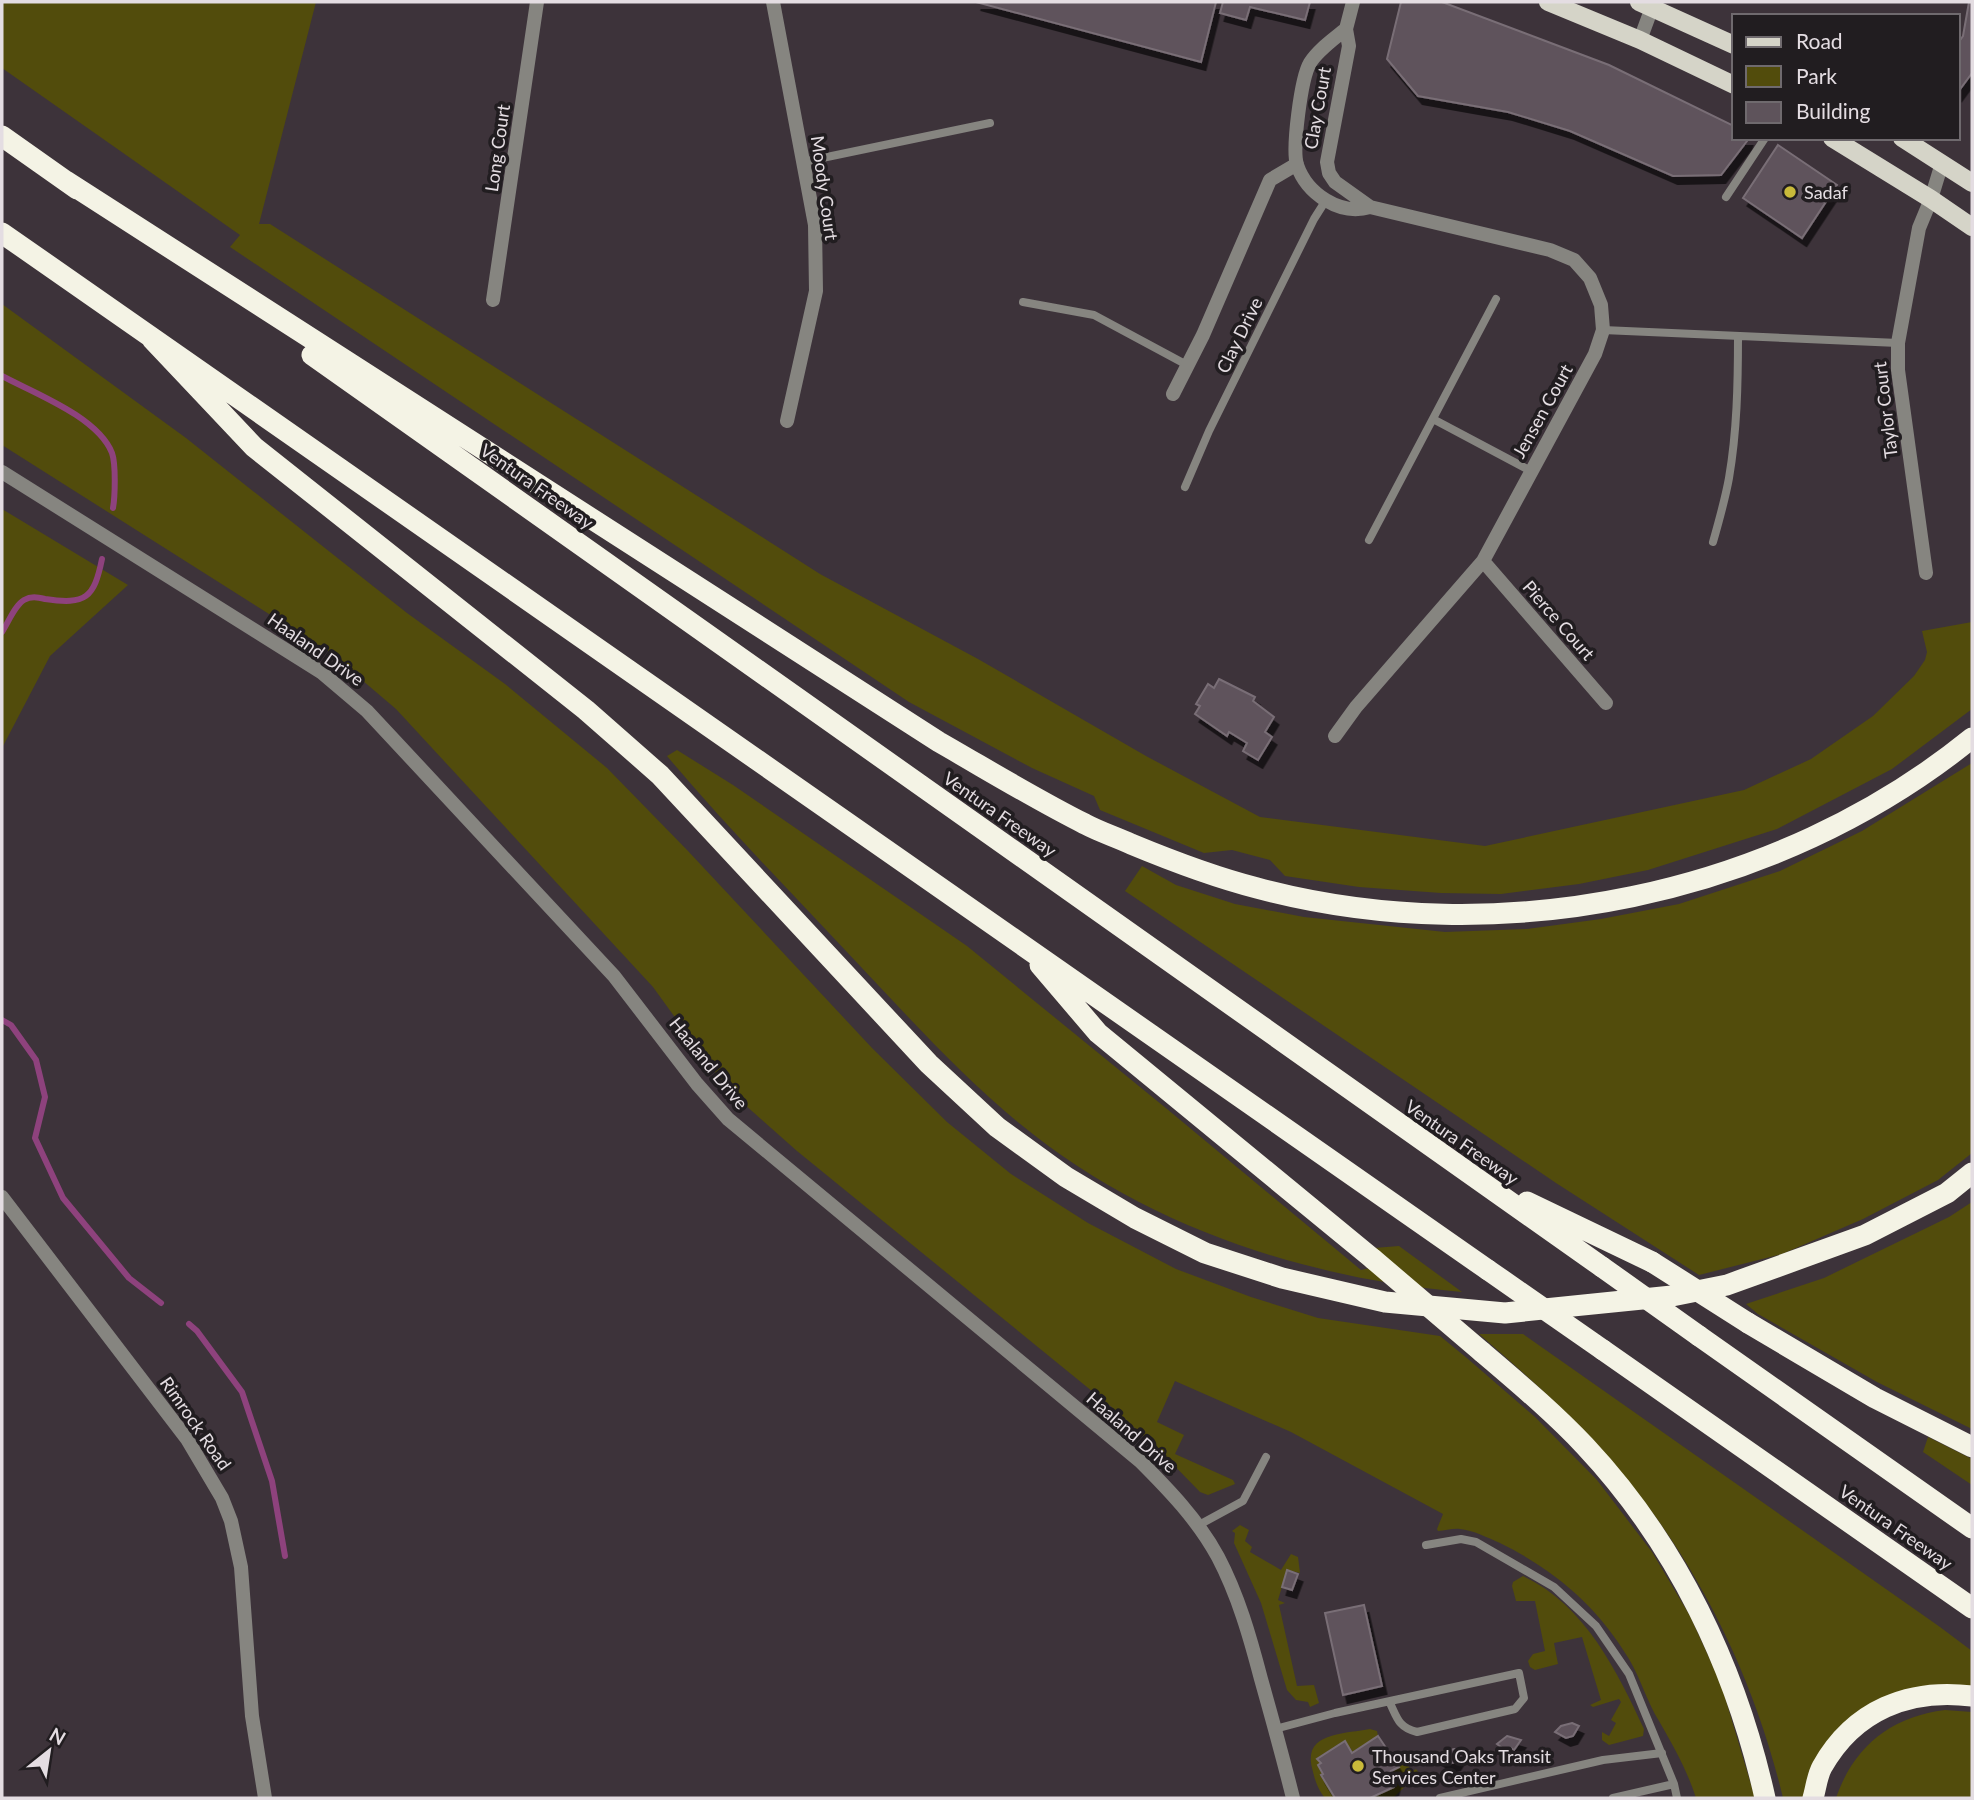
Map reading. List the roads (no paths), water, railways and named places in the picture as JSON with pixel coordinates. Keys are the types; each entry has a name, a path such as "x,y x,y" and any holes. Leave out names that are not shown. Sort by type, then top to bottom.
{"highway":[{"name":"Ventura Freeway","path":"2,136 1972,1528"},
{"path":"66,181 939,742 1087,825 1175,862 1258,888 1344,906 1427,914 1506,913 1611,901 1706,878 1835,826 1880,802 1972,737"},
{"name":"Ventura Freeway","path":"2,233 1972,1608"},
{"path":"152,339 254,447 586,710 660,775 929,1064 997,1127 1066,1177 1135,1218 1205,1253 1282,1278 1385,1301 1505,1313 1672,1296 1727,1285 1865,1236 1947,1193 1972,1173"},
{"path":"1020,942 1098,1032 1482,1352 1547,1408 1593,1455 1648,1524 1679,1572 1716,1643 1742,1712 1765,1798"},
{"path":"1465,1172 1652,1262 1875,1398 1972,1447"},
{"path":"1812,1798 1822,1769 1842,1740 1862,1720 1895,1701 1921,1695 1951,1693 1972,1696"}],"main road":[{"path":"1548,2 1640,40 1732,84"},
{"path":"1648,4 1732,44"},
{"path":"1835,140 1972,227"},
{"path":"1905,140 1972,183"}],"street":[{"name":"Long Court","path":"493,300 537,2"},
{"name":"Moody Court","path":"773,2 814,225 816,291 787,421"},
{"name":"Clay Court","path":"1353,2 1346,29 1349,46 1327,162 1329,173 1335,182 1370,207"},
{"path":"1640,40 1648,4"},
{"name":"Clay Court","path":"1326,200 1309,185 1297,164 1296,137 1305,77 1310,62 1346,29"},
{"name":"Taylor Court","path":"1926,573 1898,370 1898,343 1921,222 1941,163"},
{"name":"Clay Court","path":"1173,394 1203,335 1270,180 1297,164"},
{"path":"1326,200 1356,211 1370,207 1550,250 1574,260 1590,278 1601,305 1603,330"},
{"name":"Jensen Court","path":"1335,737 1356,707 1483,561 1595,354 1603,330"},
{"name":"Haaland Drive","path":"2,472 321,671 345,690 367,710 614,976 697,1084 728,1119 1140,1461 1168,1489 1198,1526 1232,1586 1249,1636 1293,1798"},
{"name":"Pierce Court","path":"1483,561 1606,703"},
{"name":"Rimrock Road","path":"2,1197 187,1439 222,1498 231,1521 241,1567 252,1716 265,1798"}],"lane":[{"path":"803,162 989,123"},
{"path":"1726,197 1764,140"},
{"name":"Clay Drive","path":"1185,487 1209,431 1314,219 1326,200"},
{"path":"1369,540 1496,299"},
{"path":"1023,302 1094,316 1187,365"},
{"path":"1603,330 1898,343"},
{"path":"1713,542 1729,479 1737,398 1738,336"},
{"path":"1433,419 1531,471"},
{"path":"1198,1526 1243,1500 1266,1457"},
{"path":"1426,1545 1461,1538 1476,1542 1555,1587 1596,1626 1629,1674 1678,1798"},
{"path":"1275,1729 1519,1673 1524,1698 1516,1709 1417,1732 1399,1724 1390,1703"},
{"path":"1440,1798 1603,1760 1662,1753"},
{"path":"1613,1798 1674,1784"}],"waterway":[{"path":"2,376 64,407 105,440 112,453 114,465 113,508"},
{"path":"2,632 21,602 27,599 34,597 70,601 86,596 95,583 102,559"},
{"path":"2,1020 11,1025 36,1060 45,1097 35,1138 63,1198 129,1278 161,1303"},
{"path":"189,1324 242,1392 272,1481 285,1556"}],"place":[{"name":"Sadaf","path":"1790,192"},
{"name":"Thousand Oaks Transit Services Center","path":"1358,1766"}]}
